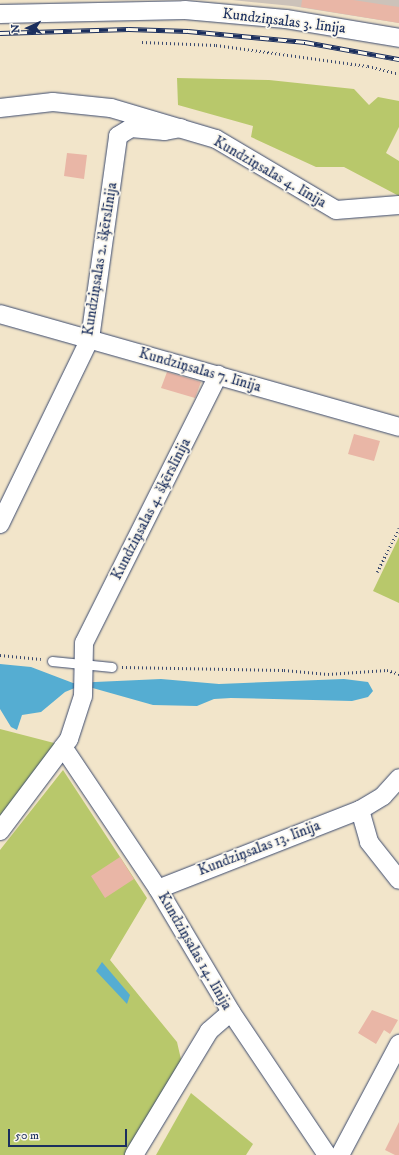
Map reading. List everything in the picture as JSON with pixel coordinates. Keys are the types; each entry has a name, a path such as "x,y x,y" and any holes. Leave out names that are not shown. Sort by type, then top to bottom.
{"street":[{"name":"Kundziņsalas 3. līnija","path":"0,14 129,9 199,11 286,19 399,38"},
{"name":"Kundziņsalas 4. līnija","path":"0,108 53,102 91,105 181,128 216,139 336,210 399,205"},
{"name":"Kundziņsalas 2. šķērslīnija","path":"0,524 90,339 118,136 131,128 165,131 181,128"},
{"name":"Kundziņsalas 7. līnija","path":"0,314 399,427"},
{"name":"Kundziņsalas 4. šķērslīnija","path":"83,669 84,643 218,375"},
{"path":"0,831 69,739 82,696 83,669"},
{"name":"Kundziņsalas 14. līnija","path":"63,747 158,888 231,1012 327,1155"},
{"name":"Kundziņsalas 13. līnija","path":"158,888 360,810 383,796 399,778"},
{"path":"360,810 368,842 399,880"},
{"path":"134,1155 209,1031 231,1012"},
{"path":"340,1155 399,1044"}],"lane":[{"path":"52,661 83,669 112,667"}],"path":[{"path":"142,42 216,45 368,66 399,74"},
{"path":"377,572 399,528"},
{"path":"0,655 52,661"},
{"path":"112,667 284,670 328,674 386,670 399,674"}],"shaded area":[{"path":"232,0 399,0 399,23 292,6"}],"green space":[{"path":"177,78 269,80 354,89 369,105 378,97 399,101 399,127 386,153 399,161 399,196 344,167 316,167 251,137 253,126 178,105"},
{"path":"399,537 399,603 373,591"},
{"path":"0,729 58,744 0,822"},
{"path":"63,770 147,898 110,960 177,1042 183,1068 129,1155 0,1155 0,850"},
{"path":"191,1093 253,1144 246,1155 156,1155"}],"water":[{"path":"0,664 31,667 73,683 161,679 219,684 344,679 368,682 373,691 368,697 352,701 231,698 214,699 197,706 153,705 82,685 65,692 41,712 22,715 17,730 11,727 0,709"},
{"path":"102,962 130,995 127,1004 96,971"}],"building":[{"path":"302,0 353,0 399,7 399,23 301,7"},
{"path":"67,153 87,155 84,179 64,176"},
{"path":"167,372 201,382 195,398 161,388"},
{"path":"354,434 380,441 374,461 348,454"},
{"path":"120,857 134,879 105,898 91,876"},
{"path":"372,1010 398,1020 390,1034 384,1030 376,1044 358,1033"},
{"path":"399,1122 399,1155 395,1155 385,1150"}],"railway":[{"path":"0,33 129,29 188,31 305,42 399,59"}]}
